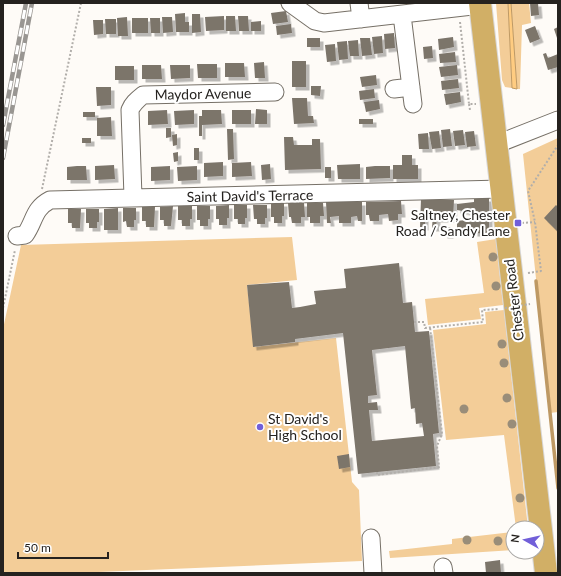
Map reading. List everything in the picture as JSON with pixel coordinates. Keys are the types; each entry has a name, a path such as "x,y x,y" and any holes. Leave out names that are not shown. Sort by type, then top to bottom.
{"main road":[{"name":"Chester Road","path":"480,4 546,573"}],"street":[{"path":"290,3 315,21 324,23 360,11 402,16 480,4"},
{"path":"402,16 413,104"},
{"path":"394,89 411,87"},
{"name":"Maydor Avenue","path":"133,197 130,110 138,99 144,95 275,92"},
{"path":"497,144 558,120"},
{"name":"Saint David's Terrace","path":"45,203 50,200 133,197 502,189"},
{"path":"17,236 25,235 31,227 34,215 41,205 45,203"},
{"path":"371,538 373,573"}],"path":[{"path":"45,203 41,186 81,3"},
{"path":"459,16 470,110"},
{"path":"469,104 481,103"},
{"path":"527,279 526,273 541,271 535,222 528,192 558,145"},
{"path":"3,308 17,236"},
{"path":"505,308 530,304"},
{"path":"414,322 424,322 425,328 483,322 482,310 493,309"},
{"path":"376,472 377,474 439,467 437,446 442,434 430,327"}],"shaded area":[{"path":"496,3 508,3 512,88 505,87 502,80"},
{"path":"508,3 511,3 517,89 512,88"},
{"path":"511,3 529,3 531,23 522,25 520,89 517,89"},
{"path":"558,138 558,412 550,413 523,154"},
{"name":"St David's High School","path":"292,237 297,280 247,285 254,347 336,338 352,482 359,490 362,561 74,573 3,573 3,329 21,245"},
{"path":"496,239 503,305 479,308 481,319 428,325 425,299 484,293 477,242"},
{"path":"504,310 527,520 515,520 504,435 446,440 433,330 486,324 485,312"},
{"path":"505,533 505,551 390,558 389,551 452,544 452,539"}],"building":[{"path":"530,3 538,3 539,15 531,16"},
{"path":"286,11 288,22 273,24 271,13"},
{"path":"185,13 185,22 189,22 189,32 176,32 175,14"},
{"path":"192,14 200,14 201,32 192,33"},
{"path":"224,16 224,30 206,31 205,17"},
{"path":"226,16 235,16 236,31 226,31"},
{"path":"238,16 248,16 249,31 239,31"},
{"path":"127,17 128,36 118,36 117,18"},
{"path":"162,17 172,17 173,32 163,33"},
{"path":"132,18 148,18 148,33 132,33"},
{"path":"150,18 160,18 160,33 151,33"},
{"path":"105,19 116,19 116,34 106,34"},
{"path":"93,20 103,20 103,34 94,35"},
{"path":"261,21 261,31 251,31 251,22"},
{"path":"291,24 292,33 277,35 276,26"},
{"path":"535,26 540,39 530,43 525,30"},
{"path":"558,27 558,38 557,38 554,29"},
{"path":"394,33 395,48 385,49 384,34"},
{"path":"382,36 383,53 374,54 372,37"},
{"path":"453,37 454,47 439,50 438,39"},
{"path":"307,38 320,38 320,47 307,47"},
{"path":"360,38 370,38 372,55 362,56"},
{"path":"358,40 359,56 350,56 348,41"},
{"path":"347,41 348,59 339,60 337,42"},
{"path":"335,44 336,61 327,62 325,45"},
{"path":"432,46 433,58 424,59 423,47"},
{"path":"455,52 456,62 440,63 439,54"},
{"path":"546,53 548,58 558,54 558,67 548,70 543,54"},
{"path":"292,61 306,61 306,87 292,87"},
{"path":"264,62 265,78 255,78 254,63"},
{"path":"225,63 244,63 245,77 225,77"},
{"path":"197,64 217,64 217,78 198,78"},
{"path":"142,65 161,65 162,79 142,79"},
{"path":"170,65 190,65 190,78 171,79"},
{"path":"457,65 458,75 441,77 439,67"},
{"path":"115,66 134,66 134,80 115,80"},
{"path":"376,75 377,85 362,87 360,77"},
{"path":"458,79 459,88 442,90 441,81"},
{"path":"311,86 321,86 320,96 311,95"},
{"path":"96,87 111,87 111,105 97,106"},
{"path":"374,89 375,98 360,100 359,91"},
{"path":"460,92 461,102 446,105 444,94"},
{"path":"292,98 307,98 308,116 313,116 314,123 294,124"},
{"path":"379,100 380,109 366,112 364,102"},
{"path":"256,109 267,110 267,124 255,124"},
{"path":"167,110 168,124 148,125 148,111"},
{"path":"194,110 194,124 175,125 174,111"},
{"path":"202,110 221,110 222,124 202,125 202,136 199,136 199,116 202,116"},
{"path":"232,110 251,110 251,124 232,124"},
{"path":"83,112 95,112 95,117 83,117"},
{"path":"111,117 112,136 97,136 97,118"},
{"path":"359,119 373,119 373,124 359,124"},
{"path":"166,128 171,128 171,137 166,138"},
{"path":"227,129 233,129 234,159 228,160"},
{"path":"450,129 452,146 443,147 441,130"},
{"path":"463,130 465,145 455,146 453,131"},
{"path":"439,131 441,148 432,149 429,132"},
{"path":"474,131 476,146 467,147 465,132"},
{"path":"428,133 429,149 419,149 418,134"},
{"path":"177,134 177,145 173,146 172,135"},
{"path":"284,137 293,137 294,145 312,145 312,139 320,139 321,169 285,170"},
{"path":"82,138 91,138 91,143 82,143"},
{"path":"194,148 199,148 199,160 194,160"},
{"path":"178,152 178,161 174,162 173,153"},
{"path":"402,155 412,155 412,165 418,165 418,179 393,179 393,165 402,165"},
{"path":"223,162 223,176 204,177 204,163"},
{"path":"251,162 252,176 232,177 232,163"},
{"path":"270,164 271,179 262,180 261,165"},
{"path":"360,164 360,179 338,179 337,165"},
{"path":"114,165 115,179 95,180 95,166"},
{"path":"86,166 87,180 67,180 67,167"},
{"path":"170,166 170,180 151,181 151,167"},
{"path":"197,166 197,180 178,181 177,167"},
{"path":"390,166 390,178 366,179 366,167"},
{"path":"325,167 331,167 331,178 325,178"},
{"path":"474,198 489,198 489,234 474,233 474,230 457,228 457,221 474,219 474,213 457,210 457,204 474,202"},
{"path":"421,199 454,200 453,219 437,219 436,228 432,228 433,214 425,214 425,227 420,227"},
{"path":"401,201 402,214 398,214 398,220 389,221 388,214 379,215 379,221 370,221 369,215 366,215 366,202"},
{"path":"326,202 362,202 362,221 358,221 357,216 351,217 351,223 339,223 339,216 330,217 331,223 327,223"},
{"path":"271,203 284,203 284,216 282,216 282,223 274,223 274,217 271,217"},
{"path":"288,203 304,203 305,217 301,217 301,223 292,223 291,217 289,217"},
{"path":"307,203 323,203 324,216 320,216 320,223 310,223 310,217 307,217"},
{"path":"229,205 229,218 227,218 227,225 219,225 219,219 216,219 216,206"},
{"path":"234,205 247,205 247,218 245,218 245,224 238,224 238,219 234,219"},
{"path":"253,205 267,205 267,218 265,218 265,224 257,224 257,219 254,219"},
{"path":"556,205 558,207 558,232 544,218"},
{"path":"173,206 171,226 164,226 164,220 160,220 160,207"},
{"path":"178,206 192,206 192,219 190,219 190,226 182,226 182,220 178,220"},
{"path":"197,206 210,206 210,219 208,219 208,226 200,226 200,220 197,220"},
{"path":"142,207 155,207 154,227 146,227 146,221 142,221"},
{"path":"118,208 118,230 104,230 104,209"},
{"path":"123,208 136,208 136,220 134,220 134,227 127,227 126,221 123,222"},
{"path":"68,209 81,209 80,228 72,228 72,223 68,223"},
{"path":"86,209 99,209 99,222 97,222 97,228 89,228 89,223 86,223"},
{"path":"444,227 451,227 450,235 444,235"},
{"path":"399,263 403,303 412,302 415,332 429,331 439,433 433,434 436,466 358,474 343,333 295,339 295,342 253,347 247,285 289,282 292,308 300,307 316,304 314,291 346,288 344,269","holes":["405,346 411,409 415,408 416,424 422,423 424,436 372,441 369,410 378,410 377,402 368,403 368,396 377,395 372,350"]},
{"path":"349,454 350,467 339,469 337,456"},
{"path":"500,560 501,573 486,573 485,562"}],"waterway":[{"path":"536,281 558,488"}],"railway":[{"path":"3,125 26,3"},
{"path":"3,158 32,3"}],"place":[{"name":"Saltney, Chester Road / Sandy Lane","path":"518,223"},
{"name":"St David's High School","path":"260,427"}]}
